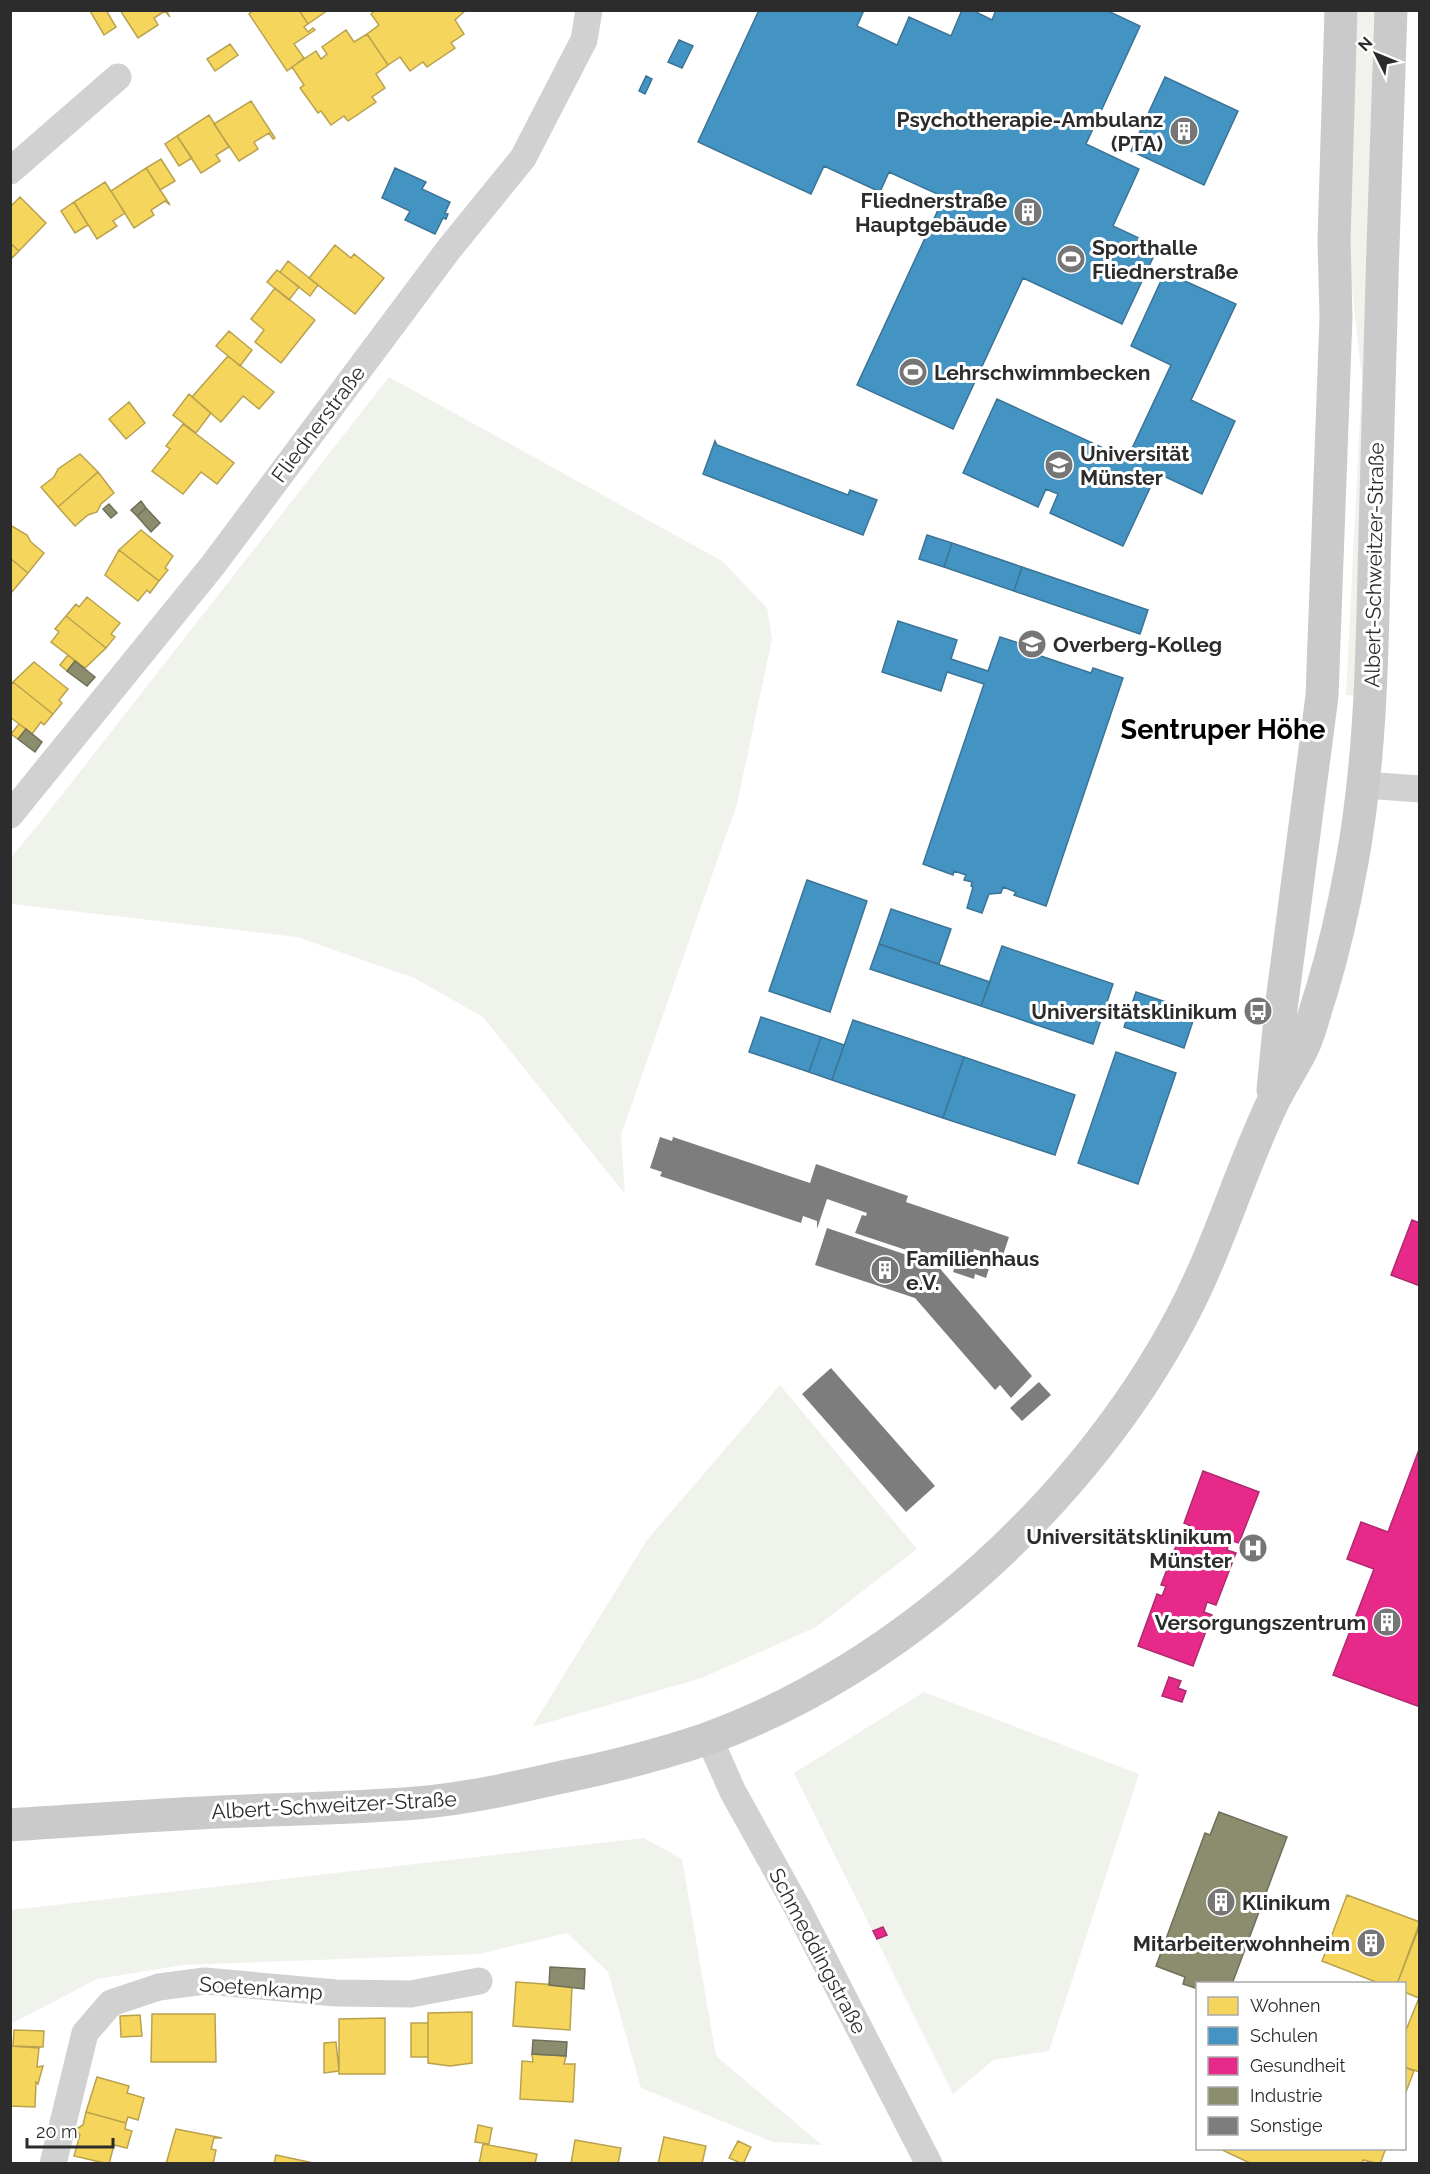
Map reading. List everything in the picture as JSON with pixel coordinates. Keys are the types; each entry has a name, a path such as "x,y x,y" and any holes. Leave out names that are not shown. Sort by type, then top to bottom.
{"street":[{"name":"Fliednerstraße","path":"10,815 213,565 449,249 523,158 584,40 589,10"},
{"name":"Albert-Schweitzer-Straße","path":"1272,1104 1281,1009 1312,780 1323,672 1336,317 1334,240 1341,10"},
{"name":"Albert-Schweitzer-Straße","path":"10,1825 200,1813 412,1804 458,1799 588,1772 709,1738 781,1706 891,1642 953,1595 1000,1552 1047,1503 1095,1446 1163,1351 1185,1310 1232,1205 1272,1104 1305,1043 1326,977 1352,863 1364,785 1372,703 1382,254 1391,10"},
{"path":"10,171 118,77"},
{"path":"1312,780 1419,789"},
{"name":"Schmeddingstraße","path":"709,1738 733,1792 798,1909 929,2163"},
{"name":"Soetenkamp","path":"53,2163 85,2033 111,2003 159,1987 205,1981 336,1993 411,1994 479,1981"}],"shaded area":[{"path":"1352,11 1377,11 1358,696 1346,695 1362,379 1349,263"},
{"path":"389,377 722,561 767,608 772,639 737,804 621,1135 625,1194 483,1017 414,978 297,937 11,904 11,857"},
{"path":"780,1385 917,1549 816,1627 702,1678 532,1727 647,1540"},
{"path":"924,1692 1139,1774 1049,2051 993,2060 953,2094 794,1773"},
{"path":"644,1838 682,1859 716,2056 822,2145 773,2142 641,2088 608,1972 567,1933 479,1954 183,1965 97,1979 11,2024 11,1910"}],"building: Wohnen":[{"path":"106,10 116,27 104,35 90,11"},
{"path":"120,10 166,10 170,17 165,11 154,18 158,25 138,38"},
{"path":"254,10 299,10 308,24 304,27 308,32 313,28 315,30 294,44 304,58 287,71 249,14"},
{"path":"299,10 328,10 308,24"},
{"path":"375,10 466,10 455,20 464,34 451,43 455,48 427,67 423,62 410,71 400,57 388,65 367,34 379,25 371,14"},
{"path":"346,30 354,42 367,34 388,65 376,74 385,88 372,97 376,102 348,121 344,116 331,125 321,111 318,113 300,88 304,85 292,67 316,51 321,59 327,54 322,47"},
{"path":"230,44 238,55 215,71 207,59"},
{"path":"251,101 275,138 273,139 269,133 254,142 258,149 239,161 214,124"},
{"path":"209,115 229,147 216,155 220,161 201,173 177,136"},
{"path":"177,136 192,158 179,166 165,144"},
{"path":"161,159 175,181 160,190 146,168"},
{"path":"146,168 170,205 165,201 151,210 154,215 134,228 111,191"},
{"path":"105,182 125,213 113,221 117,226 97,239 74,202"},
{"path":"20,197 46,223 19,251 10,243 10,207"},
{"path":"74,202 88,225 75,233 61,211"},
{"path":"10,243 19,251 10,260"},
{"path":"335,245 351,258 354,254 384,278 355,314 309,278"},
{"path":"288,261 318,285 310,296 280,272"},
{"path":"277,270 299,287 289,300 267,282"},
{"path":"275,288 315,320 281,363 255,342 264,330 251,319"},
{"path":"229,331 252,350 240,366 216,346"},
{"path":"228,356 274,392 259,409 243,396 221,422 192,397"},
{"path":"189,394 211,413 196,433 173,415"},
{"path":"129,402 145,423 126,439 109,419"},
{"path":"183,424 234,463 217,484 201,472 183,494 152,471 170,449 166,446"},
{"path":"80,454 98,472 58,507 41,487 54,477 58,469"},
{"path":"98,472 114,493 101,504 97,512 88,515 75,526 58,507"},
{"path":"10,525 27,535 31,542 44,553 28,573 10,558"},
{"path":"141,530 173,556 165,568 168,570 159,581 119,550"},
{"path":"119,550 159,581 150,593 147,590 138,601 105,575"},
{"path":"10,558 28,573 11,593 10,592"},
{"path":"87,597 120,623 111,634 115,637 106,648 66,616 76,604 79,607"},
{"path":"66,616 106,648 85,668 51,642 59,632 55,629"},
{"path":"68,655 75,661 67,671 60,665"},
{"path":"34,662 68,689 59,700 62,703 53,714 13,682"},
{"path":"13,682 53,714 44,725 41,722 32,734 10,717 10,686"},
{"path":"19,724 26,729 18,739 11,734"},
{"name":"Mitarbeiterwohnheim","path":"1347,1895 1420,1922 1398,1982 1376,1982 1322,1961"},
{"path":"1420,1925 1420,2072 1406,2068 1406,2030 1419,1998 1406,1993 1406,1982 1398,1982"},
{"path":"516,1982 572,1986 570,2030 513,2026"},
{"path":"472,2012 472,2063 450,2066 428,2063 428,2013"},
{"path":"152,2014 215,2014 216,2062 151,2062"},
{"path":"140,2015 142,2036 121,2037 120,2016"},
{"path":"385,2018 385,2074 339,2074 339,2019"},
{"path":"411,2023 428,2023 428,2057 411,2057"},
{"path":"14,2030 44,2031 43,2047 13,2046"},
{"path":"336,2042 339,2071 324,2073 324,2043"},
{"path":"10,2046 39,2048 37,2067 43,2066 38,2084 36,2082 35,2107 10,2106"},
{"path":"532,2054 566,2056 564,2064 575,2064 573,2102 520,2099 522,2061 533,2062"},
{"path":"1406,2068 1414,2071 1406,2092"},
{"path":"97,2077 129,2086 127,2093 144,2098 138,2120 128,2117 126,2123 86,2112"},
{"path":"86,2112 126,2123 125,2129 132,2131 127,2148 114,2145 109,2164 74,2156 80,2135 76,2129 83,2125"},
{"path":"478,2125 492,2128 489,2144 475,2142"},
{"path":"176,2129 222,2138 214,2138 211,2149 216,2150 213,2164 166,2164"},
{"path":"664,2137 706,2146 702,2164 658,2164"},
{"path":"575,2140 621,2148 618,2164 571,2164"},
{"path":"738,2141 751,2147 743,2164 729,2158"},
{"path":"483,2144 537,2154 535,2164 479,2164"},
{"path":"1222,2150 1385,2150 1380,2164 1363,2160 1362,2164 1252,2164"},
{"path":"276,2155 318,2164 274,2164"}],"building: Schulen":[{"name":"Fliednerstraße Hauptgebäude","path":"759,10 864,10 857,26 897,45 909,17 951,36 962,10 972,10 992,20 996,10 1106,10 1140,26 1086,144 1139,169 1113,226 1158,247 1122,324 1023,278 953,429 857,385 944,197 889,172 880,192 824,166 811,194 698,142"},
{"path":"679,40 693,46 682,68 668,62"},
{"path":"646,76 652,79 645,94 639,91"},
{"name":"Psychotherapie-Ambulanz (PTA)","path":"1165,77 1238,111 1204,185 1131,151"},
{"path":"395,168 426,182 422,189 450,202 445,213 448,214 446,219 443,218 435,234 405,220 410,211 382,198"},
{"path":"1165,272 1236,304 1191,400 1235,421 1202,494 1157,473 1123,546 1050,513 1058,494 1046,489 1038,507 963,473 997,399 1127,459 1171,365 1131,346"},
{"path":"715,441 717,445 848,495 850,490 877,500 863,535 703,474"},
{"path":"927,535 952,543 944,567 919,559"},
{"path":"952,543 1022,567 1014,591 944,567"},
{"path":"1022,567 1148,610 1140,634 1014,591"},
{"path":"898,621 957,640 951,659 988,671 1000,637 1031,647 1029,652 1091,673 1093,668 1123,678 1046,906 1014,895 1016,892 1003,887 1001,893 989,894 982,913 967,908 973,887 972,882 964,880 966,875 954,871 953,875 923,864 984,684 947,672 941,691 882,672"},
{"path":"807,880 867,901 830,1012 769,991"},
{"path":"891,909 951,929 939,964 879,944"},
{"path":"879,944 990,982 981,1006 870,969"},
{"path":"1002,946 1113,984 1093,1044 981,1006"},
{"path":"1136,992 1196,1012 1184,1048 1124,1027"},
{"path":"761,1017 821,1037 809,1072 749,1052"},
{"path":"853,1020 964,1057 943,1118 832,1080"},
{"path":"821,1037 844,1045 832,1080 809,1072"},
{"path":"1116,1052 1176,1073 1138,1184 1078,1163"},
{"path":"964,1057 1075,1095 1055,1155 943,1118"}],"building: Gesundheit":[{"path":"1412,1220 1420,1223 1420,1286 1391,1275"},
{"name":"Versorgungszentrum","path":"1420,1447 1420,1707 1333,1675 1374,1569 1347,1559 1361,1522 1388,1532"},
{"path":"1203,1471 1259,1492 1239,1543 1230,1540 1227,1550 1236,1553 1216,1605 1207,1602 1204,1612 1212,1615 1193,1666 1138,1646 1157,1594 1162,1596 1166,1586 1161,1585 1181,1533 1185,1535 1189,1525 1184,1523"},
{"path":"1169,1677 1181,1681 1178,1688 1186,1691 1182,1702 1162,1696"},
{"path":"883,1927 887,1935 877,1939 873,1931"}],"building: Industrie":[{"path":"141,501 146,508 137,516 131,510"},
{"path":"109,504 117,513 111,518 103,509"},
{"path":"146,508 160,523 151,532 137,516"},
{"path":"75,661 95,677 87,686 67,671"},
{"path":"26,729 42,742 35,752 18,739"},
{"name":"Klinikum","path":"1219,1812 1287,1837 1233,1982 1196,1982 1196,1988 1183,1984 1185,1977 1156,1966 1205,1833 1210,1835"},
{"path":"550,1967 585,1969 584,1989 549,1985"},
{"path":"533,2040 567,2042 566,2056 532,2054"}],"building: Sonstige":[{"name":"Familienhaus e.V.","path":"660,1137 672,1141 673,1137 810,1183 816,1164 908,1196 906,1202 1009,1237 1002,1258 974,1249 973,1253 992,1259 986,1278 975,1274 974,1279 953,1272 955,1267 934,1260 932,1264 937,1265 1032,1376 1011,1398 1000,1385 995,1390 915,1298 815,1265 827,1228 907,1255 909,1251 855,1233 862,1215 866,1216 867,1213 827,1199 817,1229 817,1221 803,1216 801,1223 660,1176 662,1172 650,1168"},
{"path":"831,1368 935,1486 906,1512 802,1394"},
{"path":"1039,1382 1051,1395 1022,1421 1010,1408"}],"place":[{"name":"Psychotherapie-Ambulanz (PTA)","path":"1184,131"},
{"name":"Fliednerstraße Hauptgebäude","path":"1028,212"},
{"name":"Sporthalle Fliednerstraße","path":"1071,259"},
{"name":"Lehrschwimmbecken","path":"913,372"},
{"name":"Universität Münster","path":"1059,465"},
{"name":"Overberg-Kolleg","path":"1032,644"},
{"name":"Universitätsklinikum","path":"1258,1011"},
{"name":"Familienhaus e.V.","path":"885,1270"},
{"name":"Universitätsklinikum Münster","path":"1253,1548"},
{"name":"Versorgungszentrum","path":"1387,1622"},
{"name":"Klinikum","path":"1221,1902"},
{"name":"Mitarbeiterwohnheim","path":"1371,1943"}],"district":[{"name":"Sentruper Höhe","path":"1223,729"}]}
